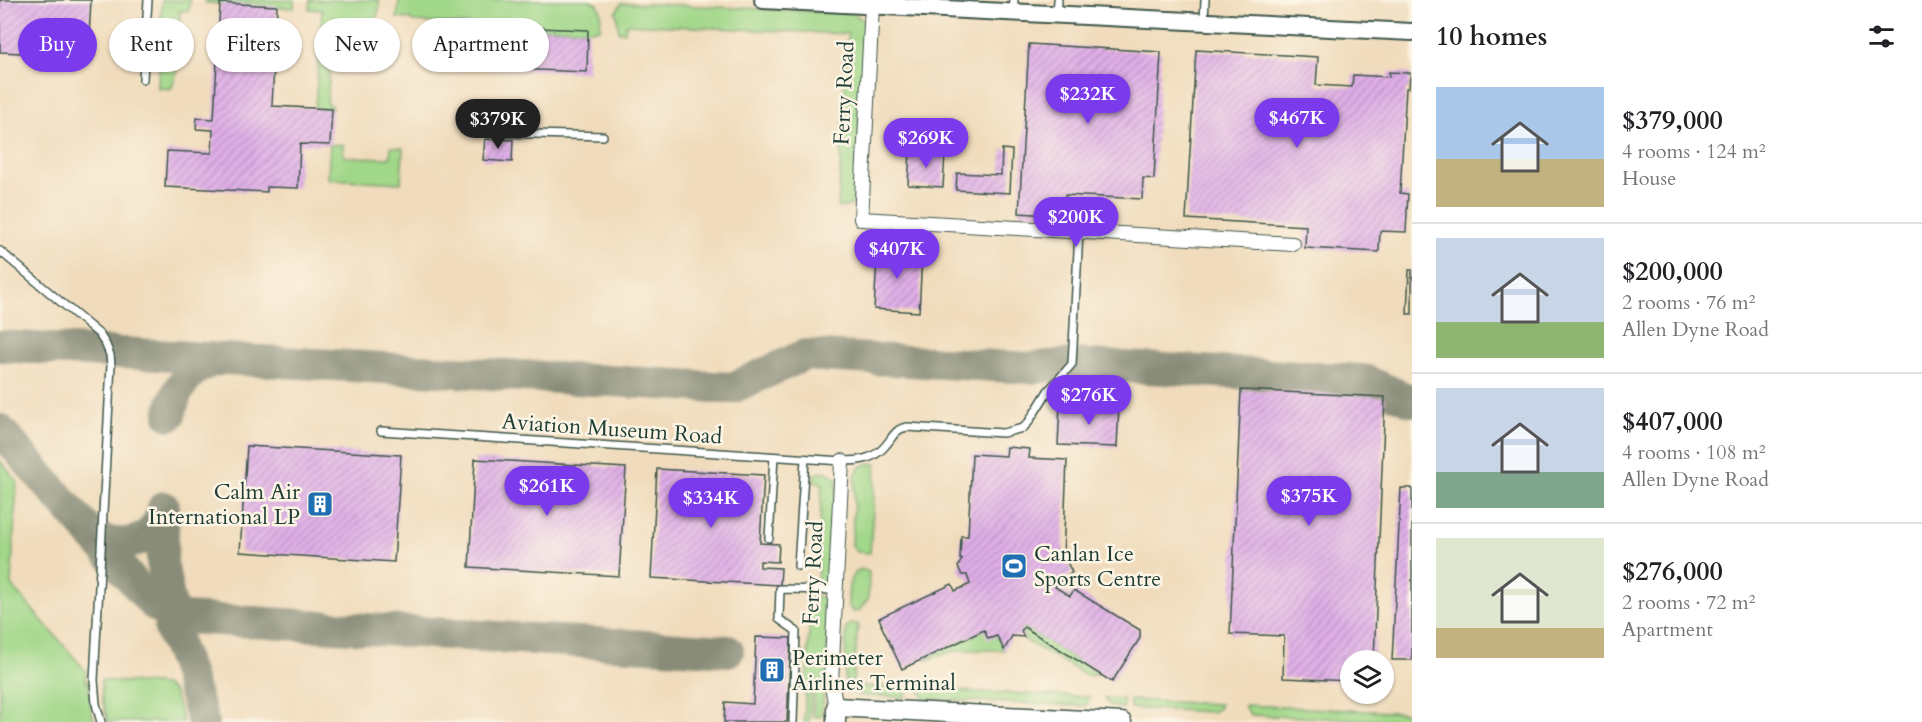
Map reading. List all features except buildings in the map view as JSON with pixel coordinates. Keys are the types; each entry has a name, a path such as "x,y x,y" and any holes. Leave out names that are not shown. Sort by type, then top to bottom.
{"main road":[{"path":"836,715 1122,722"}],"street":[{"path":"764,0 872,5 900,3 1057,7 1204,21 1412,32"},
{"name":"Ferry Road","path":"872,5 861,219 1078,232"},
{"path":"1078,232 1293,244"},
{"name":"Ferry Road","path":"836,715 831,682 842,461"}],"lane":[{"path":"143,79 148,0"},
{"path":"1204,21 1205,0"},
{"path":"500,133 603,136"},
{"name":"Aviation Museum Road","path":"381,431 859,461 875,455 900,428 1003,433 1023,428 1048,391 1072,364 1078,232"},
{"path":"0,251 90,326 106,345 110,355 94,680 96,704 101,722"},
{"path":"769,538 774,457"},
{"path":"798,566 805,459"},
{"path":"793,722 796,631 778,619 780,589 836,590"}],"green space":[{"path":"162,0 190,0 189,11 180,11 180,18 161,18"},
{"path":"206,0 294,0 294,8 206,3"},
{"path":"310,0 379,0 379,11 376,18 321,18 322,10 309,9"},
{"path":"399,0 590,0 598,4 601,12 600,29 588,30 549,28 549,18 412,18 412,21 397,18"},
{"path":"621,4 853,13 860,17 866,28 855,195 852,205 838,208 848,34 626,24 625,32 619,32 616,12"},
{"path":"159,72 177,72 171,89 158,88"},
{"path":"318,72 330,72 327,104 331,105 332,109 315,108"},
{"path":"343,144 344,157 390,158 391,147 403,148 401,183 328,179 330,145"},
{"path":"0,461 17,481 11,585 86,671 86,682 89,683 95,722 0,722"},
{"path":"869,463 876,464 870,553 857,552 852,546 855,476 860,467"},
{"path":"824,471 837,480 829,579 817,584 822,483 813,481 814,475"},
{"path":"861,569 869,572 868,599 859,611 853,612 848,606 849,585 856,572"},
{"path":"811,595 822,598 830,607 825,682 812,681 809,722 804,722"},
{"path":"850,624 858,624 853,681 845,681 846,628"},
{"path":"1024,627 1098,673 1088,676 1026,641 1021,631"},
{"path":"984,630 997,636 1004,650 964,650 927,660 927,657"},
{"path":"101,680 165,685 174,693 183,722 108,722 102,698"},
{"path":"814,684 825,685 821,717 813,716"},
{"path":"854,686 906,688 906,696 862,696 854,693"},
{"path":"921,689 1090,697 1086,705 1081,706 926,699"},
{"path":"1105,698 1123,699 1123,708 1110,705"},
{"path":"1130,700 1220,704 1213,712 1130,708"},
{"path":"1245,705 1412,713 1412,722 1251,715 1245,709"}],"taxiway":[{"path":"0,346 732,388 805,355 1029,368 1072,364 1364,380 1412,401"},
{"path":"170,415 176,395 186,378 201,366 222,359"},
{"path":"0,430 153,604 172,615 186,618 728,651"},
{"path":"164,507 162,562 179,649"},
{"path":"92,535 115,543 136,541 153,530 163,508"},
{"path":"170,629 184,661 203,722"}],"place":[{"name":"Calm Air International LP","path":"320,504"},
{"name":"Canlan Ice Sports Centre","path":"1014,566"},
{"name":"Perimeter Airlines Terminal","path":"772,670"}]}
